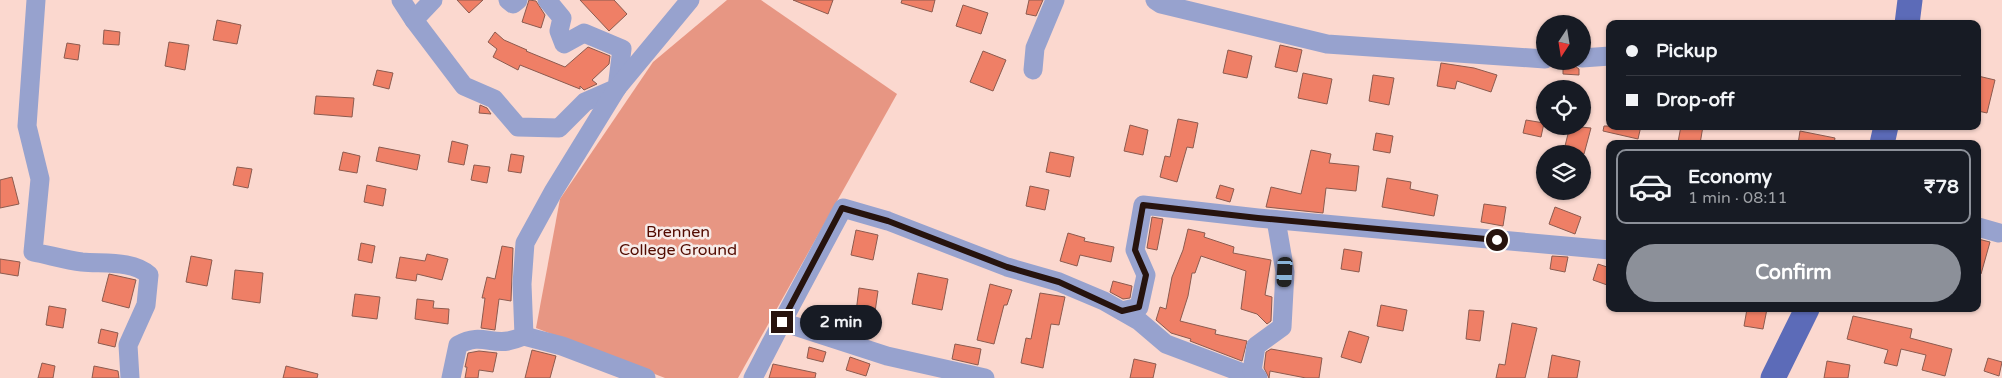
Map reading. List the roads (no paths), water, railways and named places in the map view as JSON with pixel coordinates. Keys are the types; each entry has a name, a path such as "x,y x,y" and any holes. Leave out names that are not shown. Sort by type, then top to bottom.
{"main road":[{"path":"1908,20 1910,0"},
{"path":"1772,378 1805,312"}],"street":[{"path":"36,0 27,126 40,179 33,252 81,262 121,264 144,269 149,275 146,305 128,345 130,378"},
{"path":"401,0 464,86 494,99 518,127 559,128 585,102 617,88"},
{"path":"414,20 433,0"},
{"path":"508,0 512,4 518,0"},
{"path":"547,0 562,18 559,31 564,44 584,33 622,49 617,88"},
{"path":"524,336 522,284 525,243 553,192 617,88 690,0"},
{"path":"1032,70 1035,48 1055,0"},
{"path":"1155,0 1161,4 1327,44 1536,58"},
{"path":"1591,57 1606,56"},
{"path":"1122,311 1139,307 1146,275 1135,250 1143,205 1276,220 1606,250"},
{"path":"752,378 842,208 888,221 1007,267 1059,282 1122,311 1139,321 1166,344 1257,378"},
{"path":"1257,378 1252,371 1256,346 1282,327 1285,272 1276,220"},
{"path":"1981,228 1999,234"},
{"path":"782,322 887,356 985,378"},
{"path":"451,378 458,345 468,340 507,341 524,336 562,346 646,378"}],"park label":[{"name":"Brennen College Ground","path":"678,240"}]}
